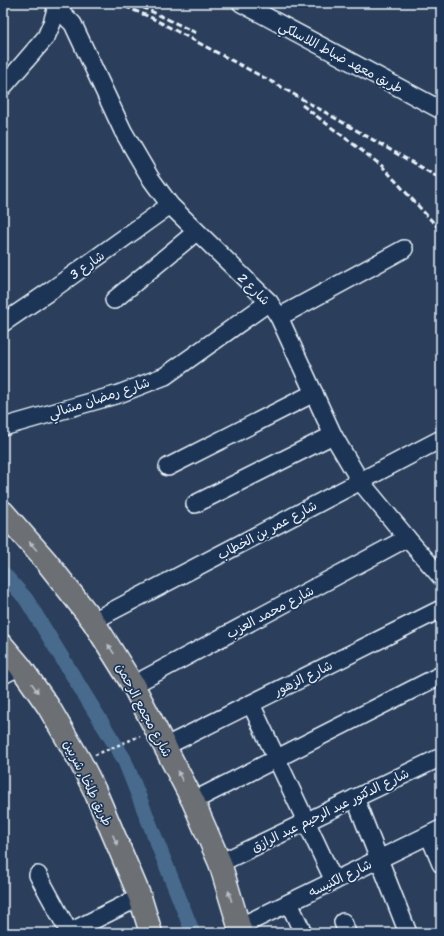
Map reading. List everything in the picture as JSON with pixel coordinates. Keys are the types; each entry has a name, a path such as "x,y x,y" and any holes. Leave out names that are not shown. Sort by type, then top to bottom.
{"main road":[{"name":"شارع مجمع الرحمن","path":"3,512 46,561 93,621 133,685 193,801 220,863 240,930"},
{"name":"طريق طلخا, شربين","path":"3,646 12,670 48,706 95,791 140,897 151,933"}],"street":[{"name":"طريق معهد ضباط اللاسلكي","path":"241,3 441,110"},
{"path":"3,87 46,37 56,5"},
{"name":"شارع 2","path":"56,5 73,24 123,131 151,179 170,205 269,302 279,317 333,435 360,481 441,577"},
{"name":"شارع 3","path":"3,323 53,290 170,205"},
{"path":"114,300 196,232"},
{"path":"279,317 404,249"},
{"name":"شارع رمضان مشالي","path":"3,427 119,394 165,376 269,302"},
{"path":"168,467 314,393"},
{"path":"195,504 333,435"},
{"name":"شارع عمر بن الخطاب","path":"93,621 441,439"},
{"name":"شارع محمد العزب","path":"133,685 407,538"},
{"name":"شارع الزهور","path":"164,747 441,609"},
{"path":"193,801 441,675"},
{"path":"251,704 305,822 334,881"},
{"name":"شارع الدكتور عبد الرحيم عبد الرازق","path":"220,863 441,756"},
{"path":"355,798 408,933"},
{"path":"435,832 441,864"},
{"name":"شارع الكنيسه","path":"240,930 289,903 435,832"},
{"path":"38,875 69,933 140,897"},
{"path":"289,903 303,933"}],"path":[{"path":"98,754 143,734"}],"waterway":[{"path":"3,573 26,599 124,759 193,933"}],"railway":[{"path":"117,3 150,17 276,84 441,179"},
{"path":"134,3 196,33"},
{"path":"302,105 382,166 441,231"}]}
